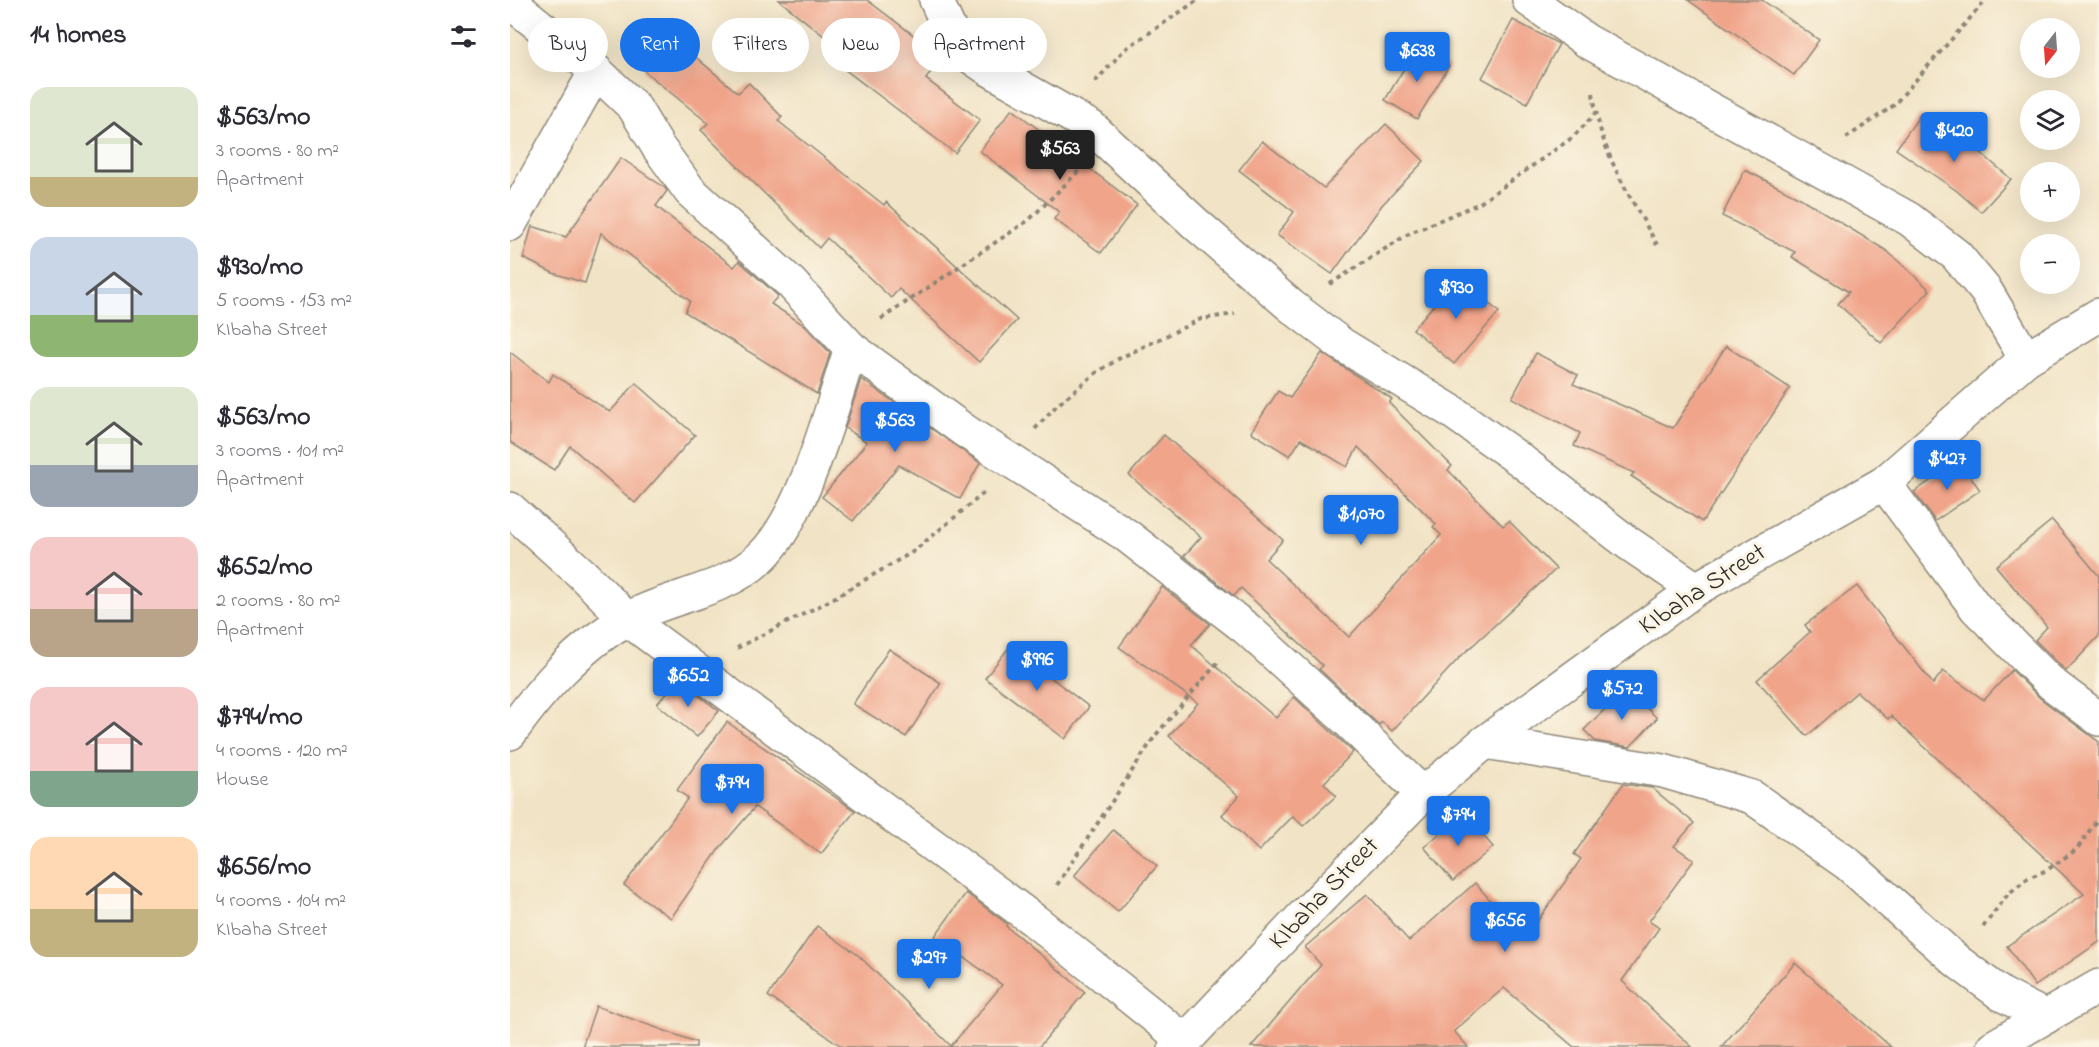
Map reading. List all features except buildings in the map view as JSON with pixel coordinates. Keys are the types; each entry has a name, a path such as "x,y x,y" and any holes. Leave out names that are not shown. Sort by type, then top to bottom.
{"street":[{"path":"936,0 958,48 989,69 1070,113 1109,141 1197,225 1291,306 1341,344 1470,425 1628,543 1696,589"},
{"path":"1529,0 1587,40 1909,219 1956,255 1986,291 2026,359"},
{"path":"510,2 530,18"},
{"path":"510,224 595,72"},
{"path":"598,72 634,107 658,147 690,191 790,282 848,345 965,431 1125,535 1247,629 1348,721 1423,794"},
{"name":"KIbaha Street","path":"1180,1044 1423,794 1485,742 1696,589 1884,483 2026,359 2099,315"},
{"path":"510,733 537,695 574,657 627,619 740,575 769,548 782,532 813,463 848,345"},
{"path":"1884,483 1976,608 2052,684 2099,719"},
{"path":"510,509 581,573 627,619 1035,921 1180,1044"},
{"path":"1485,742 1663,771 1752,797 1848,864 1958,962 2001,994 2046,1017"},
{"path":"2009,1043 2046,1017 2099,986"}],"path":[{"path":"1070,113 1124,50 1198,0"},
{"path":"1807,164 1893,106 1986,0"},
{"path":"1587,40 1595,114 1612,167 1657,245"},
{"path":"697,670 827,602 914,551 981,497 1012,461 1037,426 1056,406 1096,373 1120,358 1201,319 1291,306 1354,271 1410,233 1480,203 1573,137 1595,114"},
{"path":"848,345 1029,220 1109,141"},
{"path":"1035,921 1155,736 1247,629"},
{"path":"1958,962 2008,894 2028,878 2055,866 2077,849 2099,817"}]}
